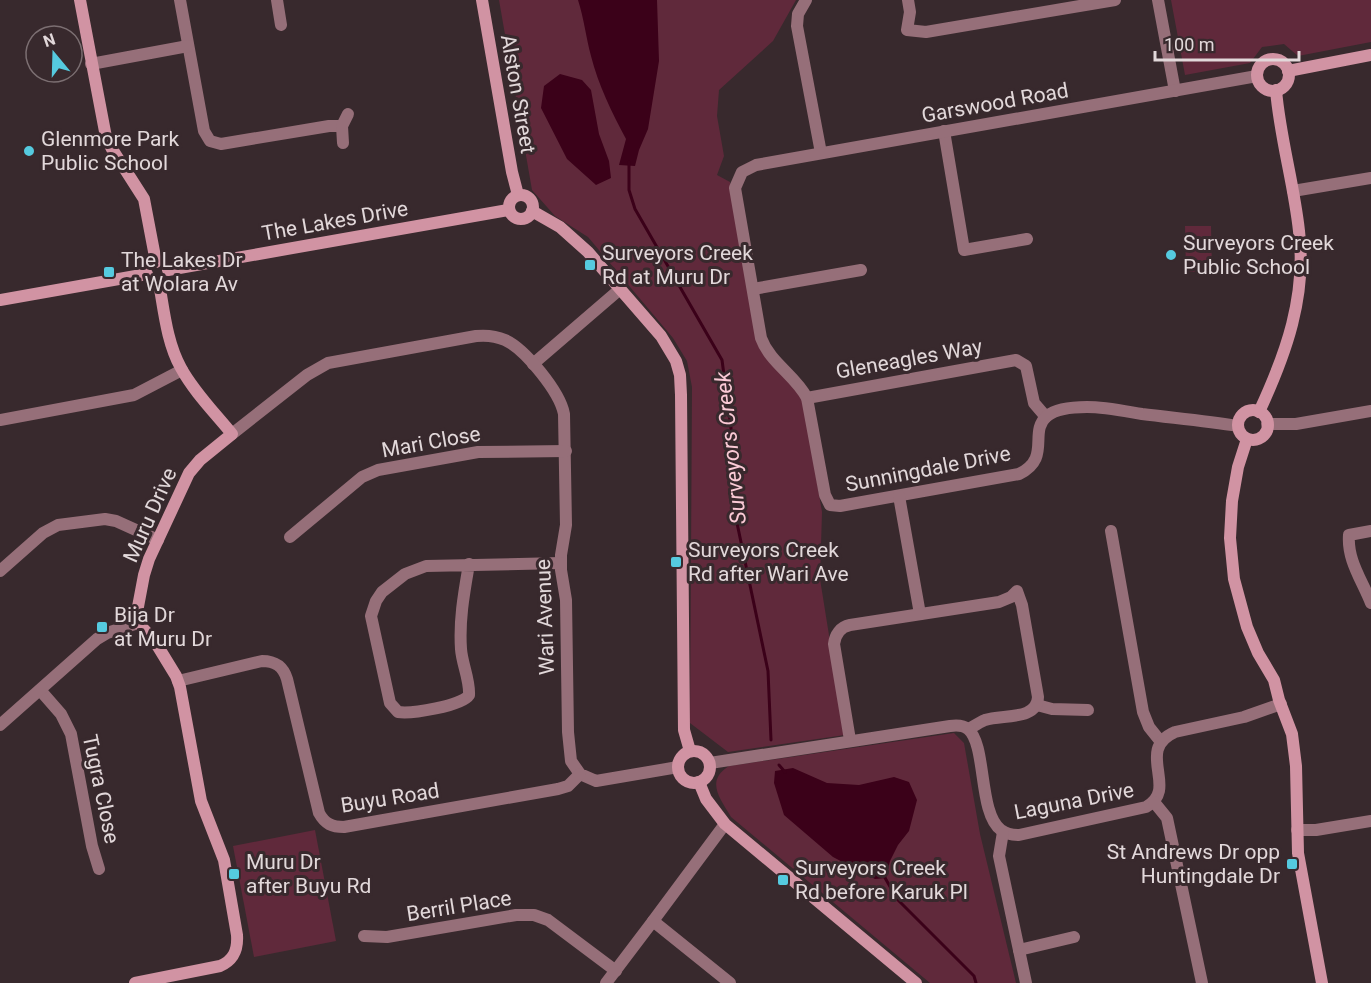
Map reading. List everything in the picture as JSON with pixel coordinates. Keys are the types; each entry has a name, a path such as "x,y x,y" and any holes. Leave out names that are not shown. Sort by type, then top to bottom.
{"street":[{"path":"80,0 106,137 144,199 156,262"},
{"path":"180,0 204,131 212,142 221,144 329,126 342,126"},
{"path":"277,0 281,25"},
{"name":"Alston Street","path":"482,0 518,195"},
{"path":"806,0 798,14 797,26 821,153"},
{"path":"908,0 910,12 908,30 926,32 1115,0"},
{"path":"1158,0 1175,91"},
{"path":"91,64 188,46"},
{"path":"1288,71 1371,55"},
{"path":"1269,60 1280,61 1288,71 1288,80 1285,85 1276,90 1261,86 1257,76 1260,66 1269,60"},
{"name":"Garswood Road","path":"742,172 756,165 1257,76"},
{"path":"1259,412 1284,355 1298,302 1301,255 1276,90"},
{"path":"343,142 342,126 348,114"},
{"path":"944,131 964,250 1027,239"},
{"name":"Sunningdale Drive","path":"742,172 736,183 735,192 760,332 765,347 807,398 828,503 840,506 1010,476 1024,471 1038,454 1039,428 1046,417"},
{"path":"1293,191 1371,178"},
{"path":"518,195 531,200 532,211 528,217 520,219 512,217 508,210 509,202 518,195"},
{"name":"The Lakes Drive","path":"168,270 508,210"},
{"path":"532,211 560,227 581,246 665,342 676,361 680,375 684,730 690,751"},
{"path":"156,262 165,265 168,270 165,280 159,283 153,282 147,274 150,265 156,262"},
{"path":"753,289 861,270"},
{"path":"0,300 147,274"},
{"path":"159,283 170,340 182,370 232,434"},
{"path":"533,364 619,290"},
{"name":"Muru Drive","path":"138,623 137,612 149,559 192,468 307,375 334,361 483,335 510,342 533,364"},
{"name":"Gleneagles Way","path":"807,398 1019,358 1026,366 1034,403 1046,417"},
{"name":"Wari Avenue","path":"533,364 554,390 562,406 566,451 566,525 561,578 566,600 568,744 571,760 580,774"},
{"path":"0,420 134,395 182,370"},
{"path":"1046,417 1055,411 1089,407 1238,426"},
{"path":"1251,411 1259,412 1267,424 1263,436 1255,440 1246,439 1240,434 1238,426 1243,414 1251,411"},
{"path":"1267,424 1296,424 1371,411"},
{"path":"1246,439 1232,501 1230,532 1233,572 1238,599 1247,627 1258,653 1274,680 1290,726 1295,751 1297,830 1301,871 1322,980"},
{"name":"Mari Close","path":"290,537 362,477 378,470 487,451 566,451"},
{"path":"899,496 920,614"},
{"path":"0,571 43,533 58,525 105,519 116,521 158,540"},
{"path":"1111,531 1143,712 1149,727 1161,742 1175,732 1244,717 1281,704"},
{"path":"1371,531 1349,535 1348,547 1362,586 1371,603"},
{"path":"469,564 460,638 462,663 469,695 465,700 457,703 407,713 398,712 390,703 372,622 372,610 382,592 405,574 433,565 469,564 561,563"},
{"path":"710,763 956,725 969,729 984,720 1029,712 1037,705 1038,698 1022,605 1017,591 1011,597 999,602 846,626 836,635 834,644 850,740"},
{"path":"0,725 102,635 138,623 154,640 178,681 202,807 225,866 237,945 232,958 220,966 135,983"},
{"name":"Buyu Road","path":"178,681 262,661 280,666 287,679 319,813 324,821 333,826 558,789 568,786 580,774"},
{"name":"Tugra Close","path":"40,690 61,714 71,734 92,846 99,869"},
{"path":"1037,705 1052,709 1088,710"},
{"name":"Laguna Drive","path":"969,729 976,743 990,813 1003,832 1019,835 1141,809 1154,802 1159,794 1160,786 1156,759 1161,742"},
{"path":"690,751 700,752 708,758 710,763 711,768 707,777 699,782 685,780 678,767 681,757 690,751"},
{"path":"580,774 592,781 602,781 678,767"},
{"path":"699,782 706,799 725,824 916,983"},
{"path":"1154,802 1167,818 1202,983"},
{"path":"1297,830 1316,830 1371,821"},
{"path":"606,983 725,824"},
{"path":"1003,832 999,856 1026,983"},
{"name":"Berril Place","path":"364,936 387,937 516,915 534,915 552,923 615,971"},
{"path":"653,921 730,983"},
{"path":"1019,950 1074,937"}],"shaded area":[{"path":"499,0 796,0 773,41 719,90 717,116 724,156 717,175 730,182 757,340 803,399 822,512 820,579 845,735 728,752 690,723 692,387 687,361 673,338 588,237 555,216 532,190"},
{"path":"578,0 657,0 659,61 648,129 635,166 619,165 626,139 597,77"},
{"path":"1171,0 1371,0 1371,42 1298,56 1284,44 1262,47 1250,63 1185,75"},
{"path":"560,74 582,80 591,90 599,134 609,161 611,178 596,185 567,159 541,108 544,86"},
{"path":"1185,226 1211,226 1212,271 1186,272"},
{"path":"954,733 964,743 980,834 1016,983 930,983 731,817 717,790 718,778 729,766"},
{"path":"793,768 827,783 859,785 894,777 909,782 917,800 909,831 898,845 890,861 886,878 875,879 833,857 784,815 774,783 775,771"},
{"path":"315,830 336,941 254,957 233,846"}],"waterway":[{"name":"Surveyors Creek","path":"629,162 629,190 635,209 722,360 731,428 733,504 768,671 771,740"},
{"name":"Surveyors Creek","path":"779,765 785,772"},
{"name":"Surveyors Creek","path":"884,876 897,899 974,976 976,983"}],"place":[{"name":"Glenmore Park Public School","path":"29,151"},
{"name":"Surveyors Creek Public School","path":"1171,255"},
{"name":"Surveyors Creek Rd at Muru Dr","path":"590,265"},
{"name":"The Lakes Dr at Wolara Av","path":"109,272"},
{"name":"Surveyors Creek Rd after Wari Ave","path":"676,562"},
{"name":"Bija Dr at Muru Dr","path":"102,627"},
{"name":"St Andrews Dr opp Huntingdale Dr","path":"1292,864"},
{"name":"Muru Dr after Buyu Rd","path":"234,874"},
{"name":"Surveyors Creek Rd before Karuk Pl","path":"783,880"}]}
